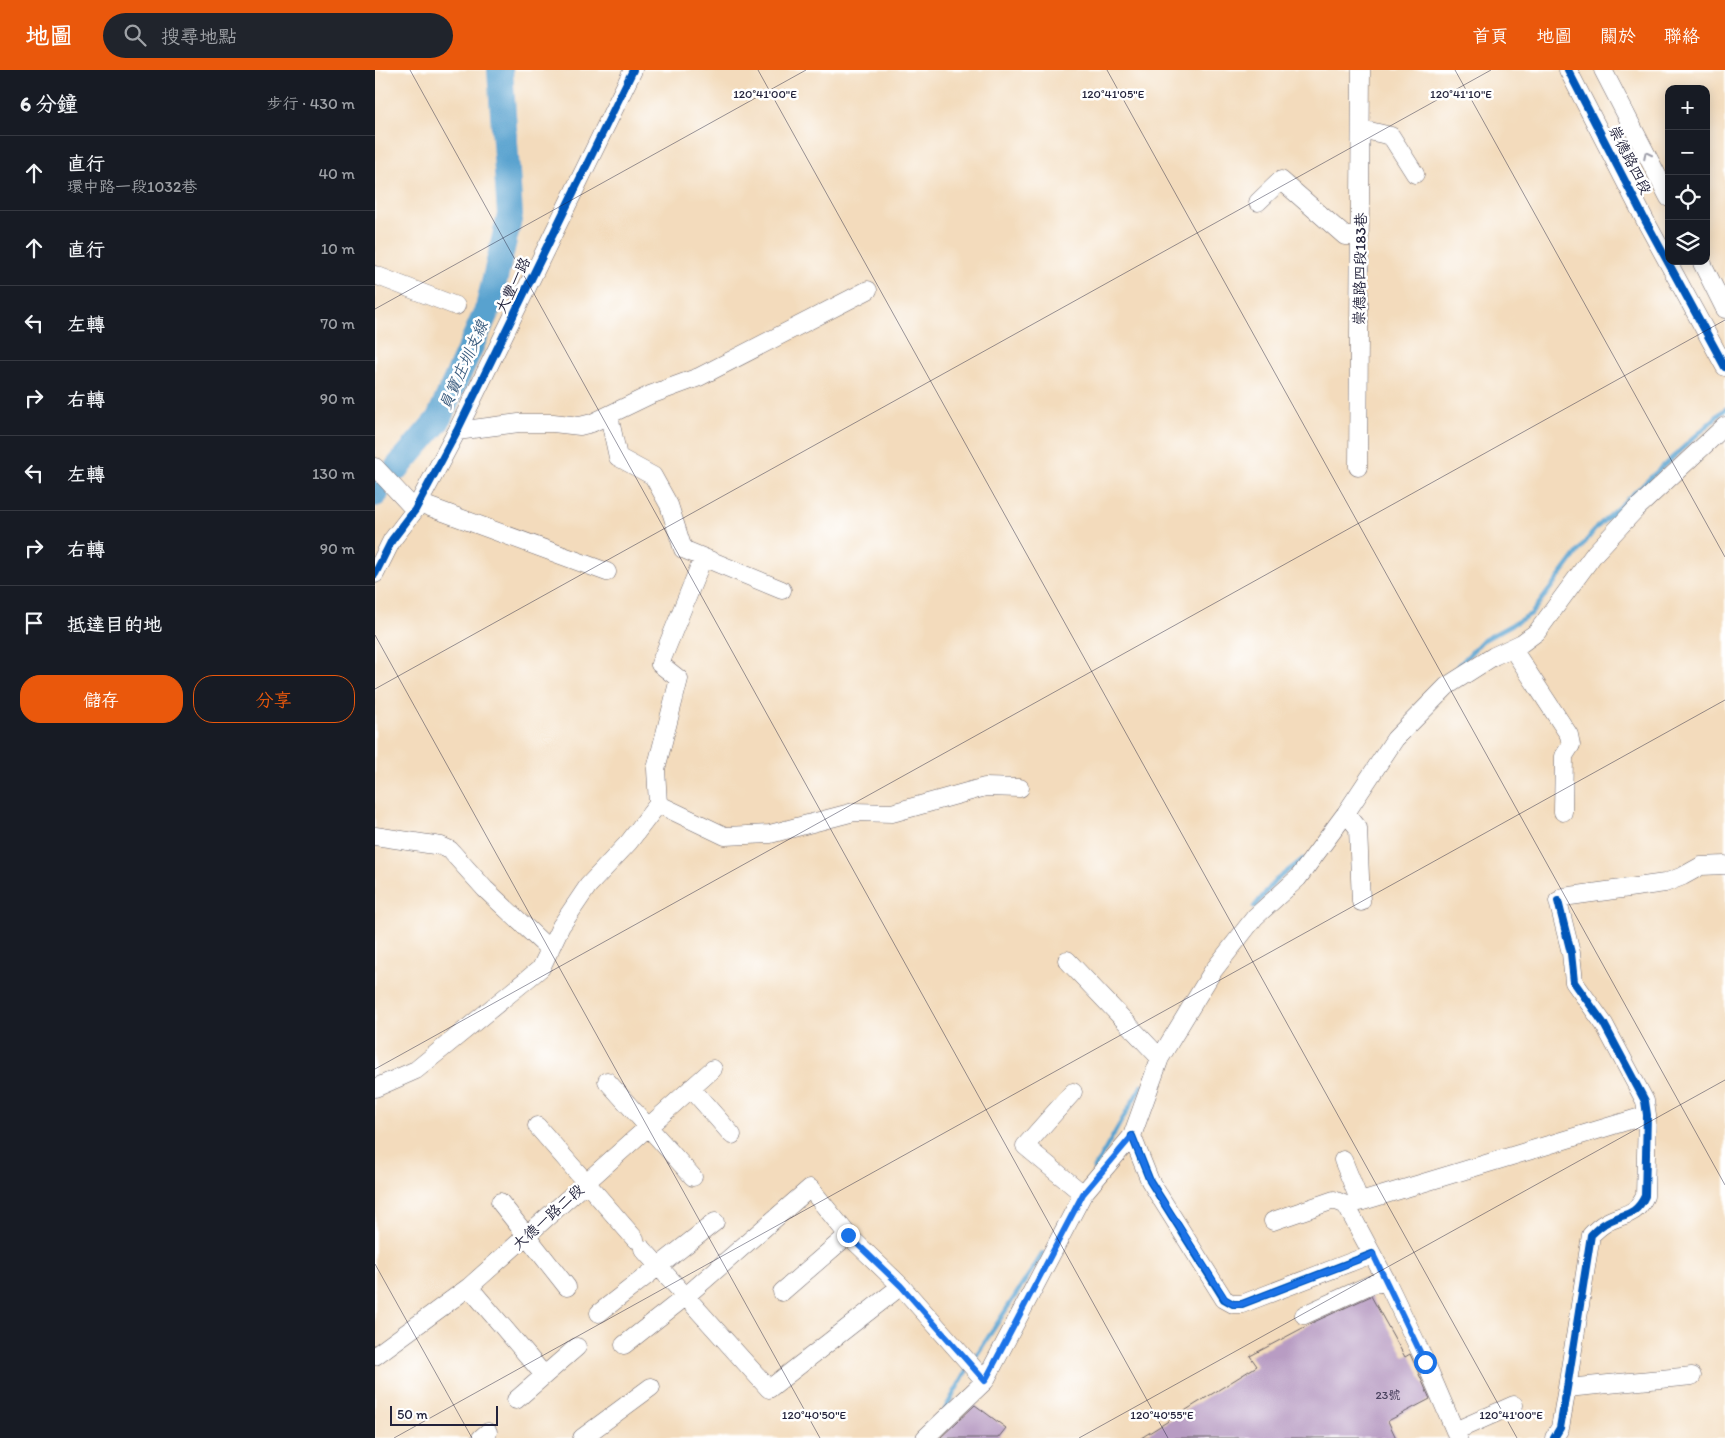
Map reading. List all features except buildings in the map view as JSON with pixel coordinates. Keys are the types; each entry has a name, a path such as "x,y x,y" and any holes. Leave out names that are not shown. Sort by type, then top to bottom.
{"street":[{"name":"大豐一路","path":"375,574 392,540 417,506 457,431 633,70"},
{"name":"崇德路四段183巷","path":"1358,467 1361,70"},
{"name":"崇德路四段","path":"1568,70 1725,368"},
{"name":"崇德路四段","path":"1603,70 1665,190"},
{"path":"1361,129 1391,136 1415,174"},
{"path":"1258,202 1281,180 1345,236 1360,235"},
{"path":"1703,265 1725,310"},
{"path":"375,275 456,306"},
{"path":"457,431 519,422 580,426 609,416 650,394 699,377 868,290"},
{"path":"609,416 618,457 653,476 669,504 683,548 782,590"},
{"path":"925,1438 985,1381 1083,1194 1132,1136 1159,1058 1213,970 1255,917 1298,878 1346,813 1395,739 1447,686 1494,656 1512,648 1537,632 1595,552 1636,509 1725,426"},
{"path":"375,467 417,506 607,572"},
{"path":"375,1088 416,1070 541,968 561,926 588,886 629,842 658,804 656,769 679,679 660,664 703,558"},
{"path":"1512,648 1569,735 1571,745 1564,756 1563,812"},
{"path":"658,804 725,836 770,834 854,812 892,812 985,787 1020,788"},
{"path":"1346,813 1358,828 1361,902"},
{"path":"375,836 441,846 450,850 485,889 549,950"},
{"path":"1554,1438 1560,1428 1591,1235 1605,1224 1635,1211 1645,1196 1647,1115 1645,1101 1636,1081 1604,1024 1574,982 1571,953 1561,899 1665,883 1701,866 1725,865"},
{"path":"1067,960 1159,1058"},
{"name":"大德一路二段","path":"375,1356 469,1287 713,1069"},
{"path":"607,1081 693,1177"},
{"path":"691,1088 733,1135"},
{"path":"1073,1092 1025,1146 1083,1194"},
{"path":"1343,1160 1360,1202 1647,1115"},
{"path":"537,1126 657,1266 769,1389 901,1286"},
{"path":"1132,1136 1150,1181 1225,1299 1233,1304 1242,1304 1373,1254"},
{"path":"624,1345 685,1297 810,1188 848,1235 901,1286 985,1381"},
{"path":"1273,1221 1334,1200 1346,1205 1373,1254 1421,1353 1456,1435 1514,1405"},
{"path":"500,1202 567,1287"},
{"path":"599,1313 715,1222"},
{"path":"782,1292 848,1235"},
{"path":"1304,1315 1372,1284 1387,1282"},
{"path":"469,1287 544,1375"},
{"path":"516,1400 577,1347"},
{"path":"1567,1388 1692,1376"},
{"path":"582,1438 651,1387"}],"waterway":[{"name":"員寶庄圳支線","path":"397,468 438,420 488,308 510,215 500,70"},
{"path":"1448,677 1482,641 1531,614 1596,528 1725,409"},
{"path":"1254,907 1276,880 1303,859"},
{"path":"1094,1169 1142,1085"},
{"path":"972,1362 1043,1253"},
{"path":"945,1409 968,1368"}],"cycle path":[{"path":"375,574 392,540 415,510 457,431 633,70"},
{"path":"1568,70 1645,220 1725,367"},
{"path":"1554,1438 1560,1428 1591,1235 1604,1224 1632,1212 1645,1196 1647,1115 1645,1101 1604,1024 1574,982 1571,953 1558,901"},
{"path":"1132,1136 1150,1181 1224,1299 1233,1304 1242,1304 1372,1254"}],"route":[{"path":"848,1235 901,1286 985,1381 1083,1194 1132,1136 1150,1181 1225,1299 1233,1304 1242,1304 1373,1254 1425,1362"}]}
